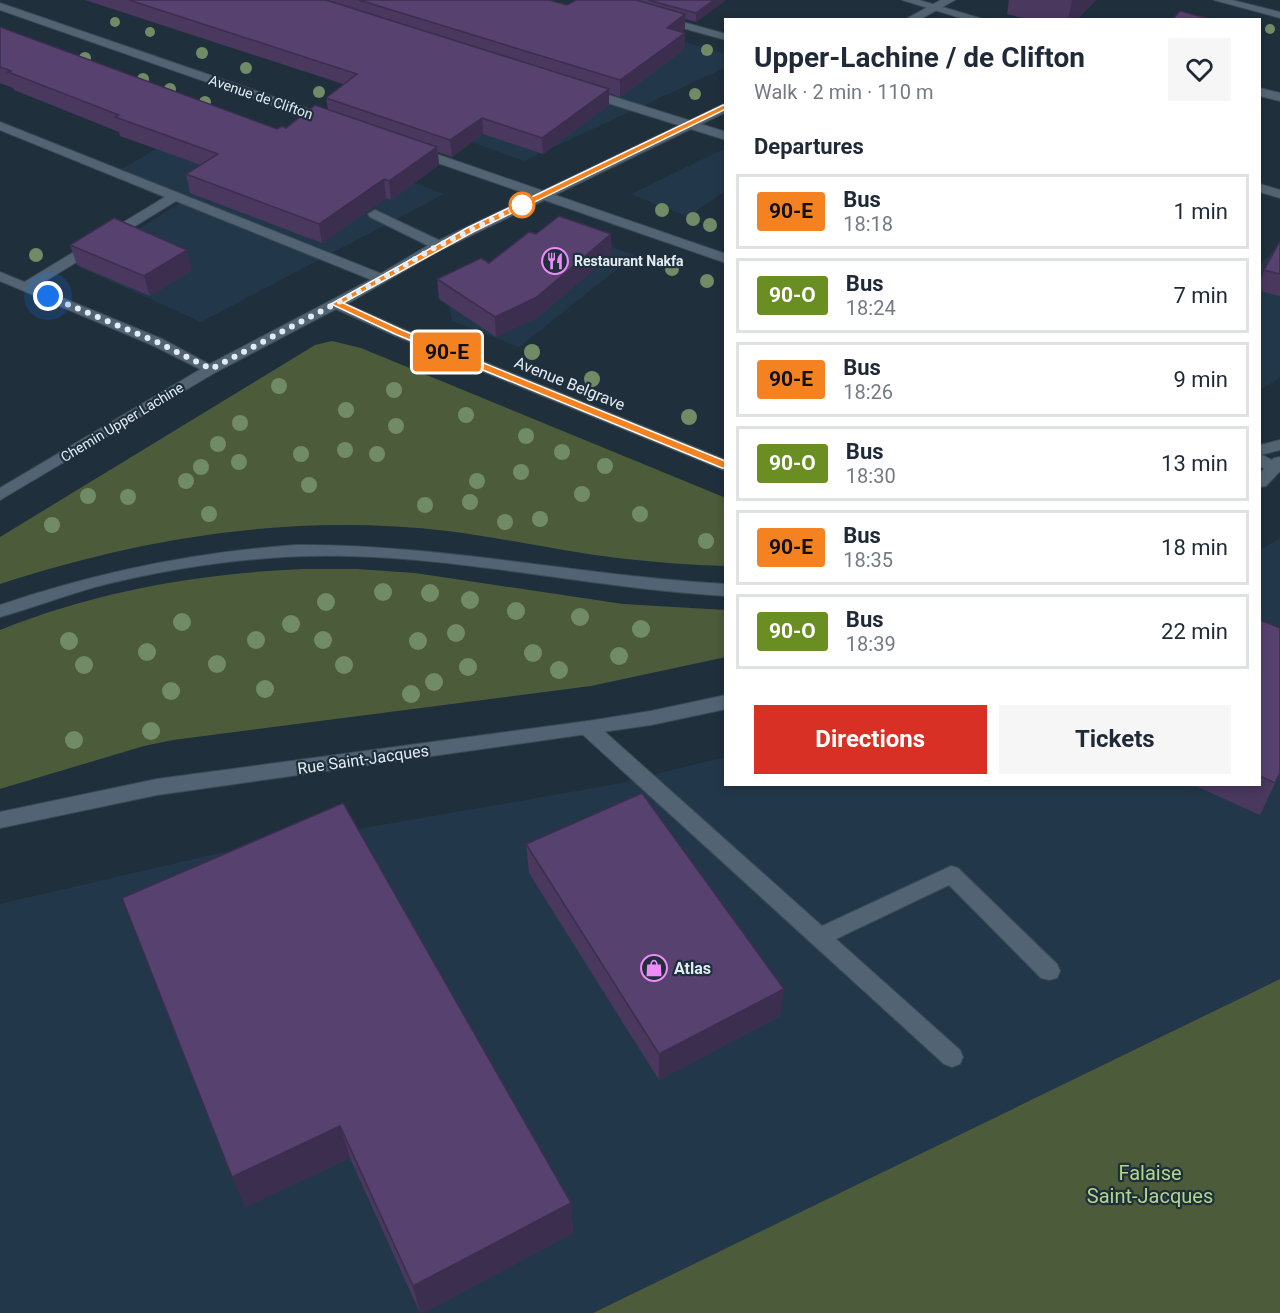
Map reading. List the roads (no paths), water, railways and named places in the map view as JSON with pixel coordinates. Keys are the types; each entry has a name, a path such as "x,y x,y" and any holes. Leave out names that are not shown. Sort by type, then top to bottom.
{"main road":[{"path":"907,0 974,18"},
{"path":"913,18 950,0"},
{"path":"1220,0 1238,2 1280,15"},
{"name":"Avenue de Clifton","path":"0,6 344,126"},
{"path":"650,16 724,36"},
{"path":"574,89 724,135"},
{"path":"1261,92 1280,97"},
{"name":"Chemin Upper Lachine","path":"0,495 211,369 336,304 440,246 724,108"},
{"path":"0,126 382,279"},
{"path":"409,148 724,258"},
{"path":"1262,192 1280,194"},
{"path":"26,287 176,196"},
{"path":"375,214 440,246"},
{"path":"0,276 157,342 211,369"},
{"name":"Avenue Belgrave","path":"336,304 398,332 724,465"},
{"path":"1261,450 1280,445"},
{"path":"1261,459 1277,465 1261,481"},
{"path":"0,611 85,583 187,561 293,551 396,553 637,584 724,590"},
{"name":"Rue Saint-Jacques","path":"0,820 157,787 588,728 651,718 724,702"},
{"path":"588,728 952,1057"},
{"path":"820,937 951,874 1049,971"}],"place":[{"name":"Restaurant Nakfa","path":"555,261"},
{"name":"Atlas","path":"654,968"}],"park label":[{"name":"Falaise Saint-Jacques","path":"1150,1184"}]}
